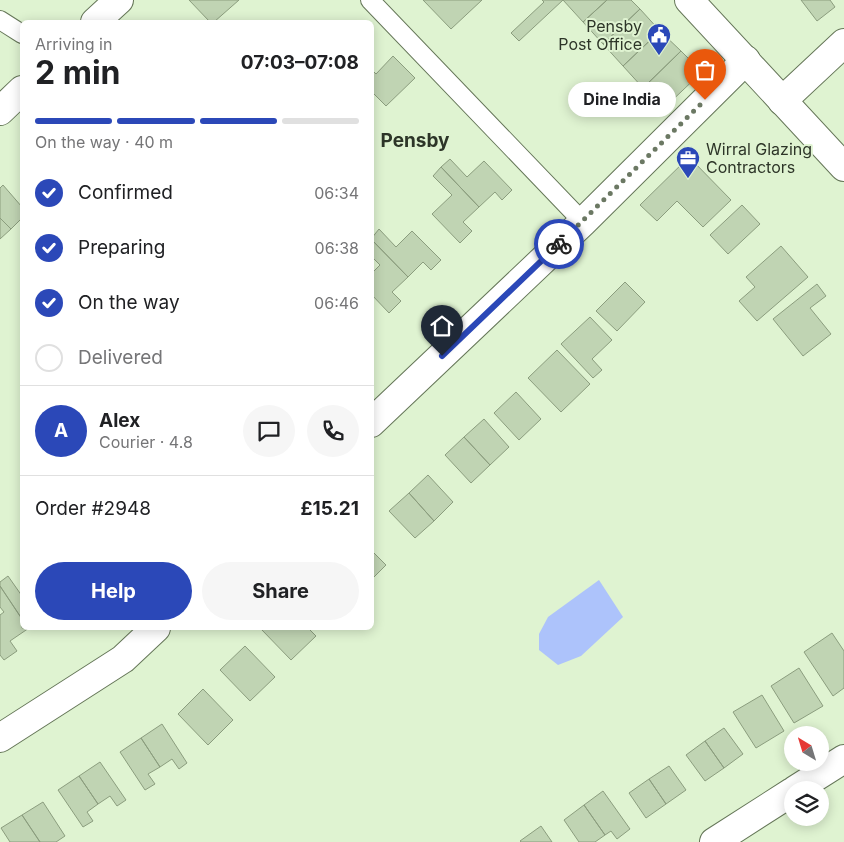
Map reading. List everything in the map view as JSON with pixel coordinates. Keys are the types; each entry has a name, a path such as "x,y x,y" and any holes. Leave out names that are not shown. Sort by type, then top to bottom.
{"street":[{"path":"97,20 119,0"},
{"path":"689,0 844,167"},
{"path":"782,101 844,43"},
{"path":"374,420 583,222 746,60"},
{"path":"0,111 20,92"},
{"path":"0,738 123,659 154,630"},
{"path":"809,781 844,758"},
{"path":"714,842 784,797"}],"lane":[{"path":"370,0 583,222"},
{"path":"0,20 20,33"}],"water":[{"path":"599,580 623,617 581,656 558,665 539,650 539,634 548,617"}],"building":[{"path":"189,0 239,0 216,20 208,20"},
{"path":"423,0 482,0 451,29"},
{"path":"542,0 563,0 519,41 511,33 544,2"},
{"path":"563,0 607,0 583,22"},
{"path":"607,0 631,0 640,9 603,44 583,22"},
{"path":"801,0 830,0 835,7 817,21"},
{"path":"640,9 660,31 623,66 603,44"},
{"path":"660,31 681,51 643,88 623,66"},
{"path":"681,51 702,72 663,109 643,88"},
{"path":"393,56 415,78 386,106 374,94 374,72 376,74"},
{"name":"Wirral Glazing Contractors","path":"689,157 731,200 703,227 677,201 657,221 640,205"},
{"path":"450,159 467,177 484,161 512,190 502,200 495,192 479,207 441,167"},
{"path":"441,167 479,207 463,222 472,231 460,243 432,214 452,195 433,176"},
{"path":"3,185 20,205 20,220 11,229 0,218 0,188"},
{"path":"742,205 760,224 728,254 710,235"},
{"path":"0,218 11,229 0,239"},
{"path":"379,229 396,247 412,231 441,260 431,270 423,262 408,277 374,242 374,235"},
{"path":"374,242 408,277 392,292 401,301 389,313 374,297 374,271 380,265 374,259"},
{"path":"781,246 808,277 757,321 739,301 755,287 746,277"},
{"path":"625,282 645,302 617,331 596,311"},
{"path":"817,284 826,296 810,308 831,334 803,356 773,319"},
{"path":"590,317 612,340 592,359 602,370 593,378 561,344"},
{"path":"557,350 590,384 561,412 528,378"},
{"path":"516,392 541,419 519,440 494,413"},
{"path":"484,419 509,447 490,465 464,437"},
{"path":"464,437 490,465 471,483 445,455"},
{"path":"428,475 453,502 434,521 409,493"},
{"path":"409,493 434,521 415,538 389,511"},
{"path":"374,553 386,565 374,577"},
{"path":"8,576 20,593 20,616 0,586 0,582"},
{"path":"0,586 20,616 20,630 26,630 10,641 17,651 4,660 0,655 0,615 4,612 0,607"},
{"path":"262,630 310,630 316,636 291,660"},
{"path":"832,633 844,651 844,688 833,696 804,652"},
{"path":"245,646 275,677 250,701 220,670"},
{"path":"799,668 823,706 794,723 771,686"},
{"path":"203,689 233,720 208,745 178,714"},
{"path":"762,695 784,731 756,748 733,712"},
{"path":"162,724 187,763 179,769 172,759 160,767 141,738"},
{"path":"724,728 743,754 724,768 705,741"},
{"path":"141,738 160,767 148,774 155,784 145,790 120,752"},
{"path":"705,741 724,768 705,781 686,755"},
{"path":"100,762 126,800 117,806 110,796 98,804 79,776"},
{"path":"669,766 686,790 666,804 649,779"},
{"path":"79,776 98,804 87,812 93,821 83,827 58,790"},
{"path":"649,779 666,804 646,818 629,793"},
{"path":"603,791 630,829 617,839 611,831 605,835 584,805"},
{"path":"43,802 65,836 56,842 40,842 22,815"},
{"path":"584,805 605,835 595,842 579,842 564,820"},
{"path":"22,815 40,842 10,842 1,828"},
{"path":"541,826 552,842 520,841"}],"way so far":[{"path":"559,244 705,100"}],"place":[{"name":"Pensby Post Office","path":"659,56"},
{"name":"Dine India","path":"705,100"},
{"name":"Wirral Glazing Contractors","path":"688,179"}],"district":[{"name":"Pensby","path":"415,140"}],"route":[{"path":"442,356 559,244"}]}
